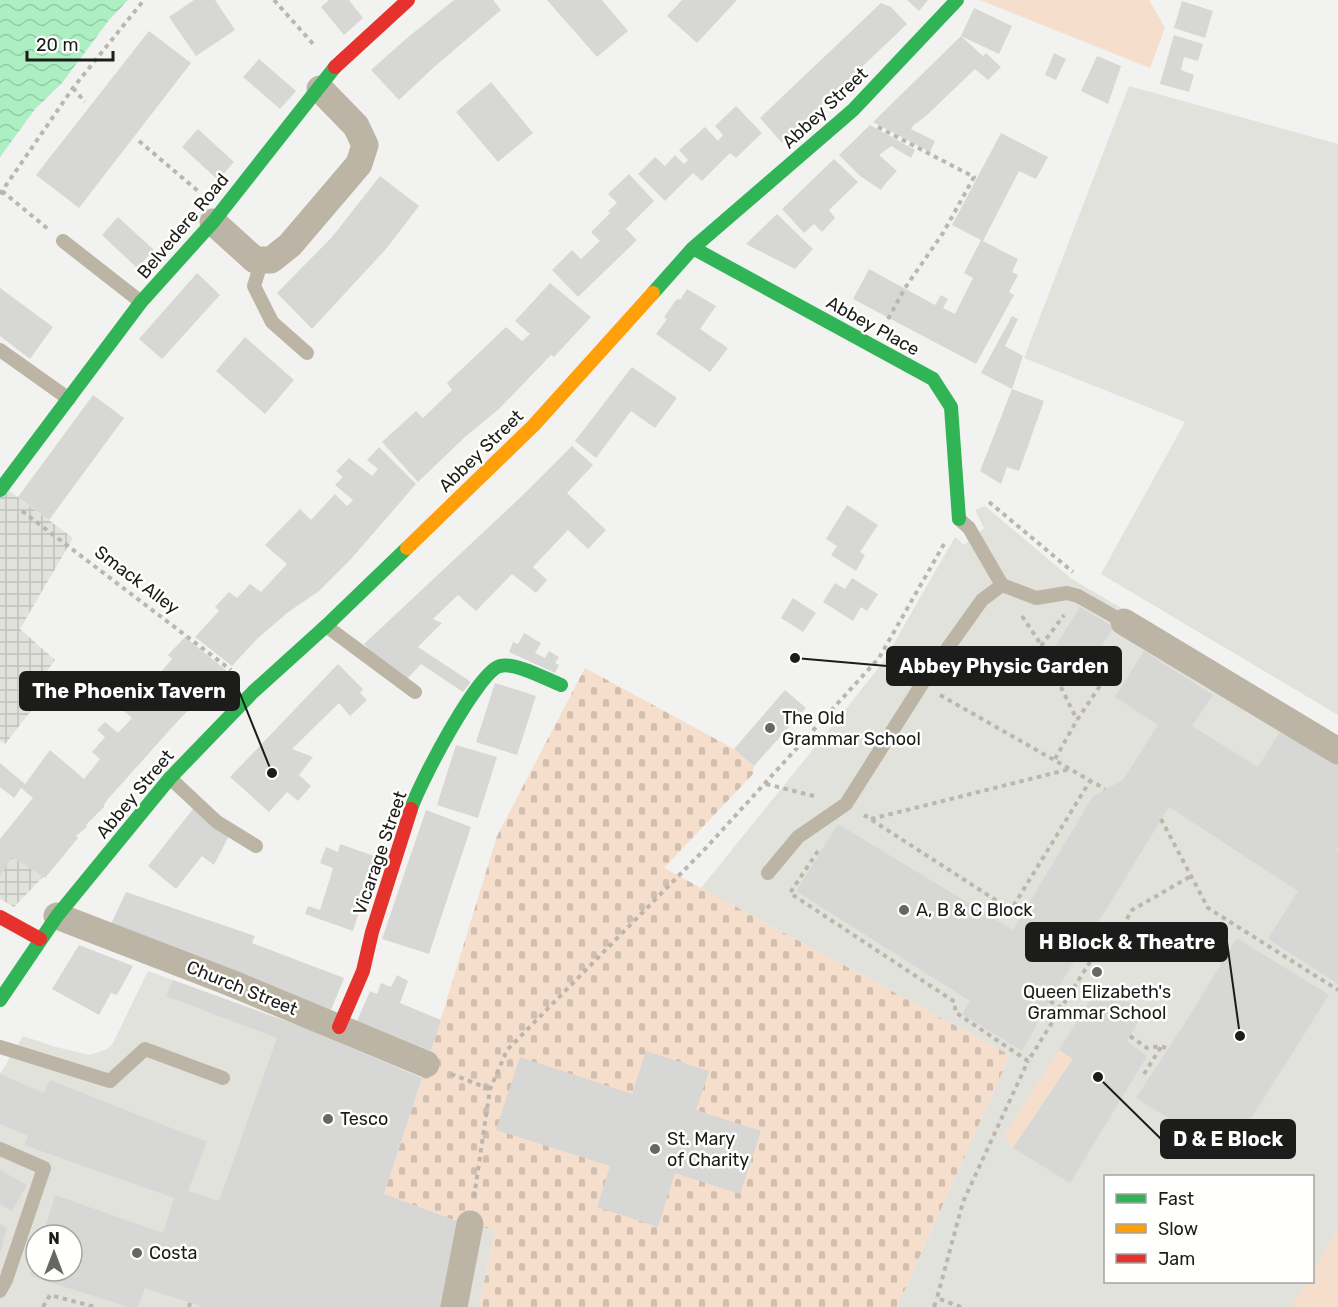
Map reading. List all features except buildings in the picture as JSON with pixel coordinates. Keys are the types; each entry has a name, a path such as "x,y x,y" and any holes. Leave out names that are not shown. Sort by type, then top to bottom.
{"street":[{"name":"Belvedere Road","path":"0,490 141,302 217,216 327,78 408,0"},
{"name":"Abbey Street","path":"0,1000 57,916 170,778 253,692 326,627 534,425 693,249 854,110 957,0"},
{"path":"217,216 255,260 272,260 290,245 359,164 365,145 327,78"},
{"name":"Abbey Place","path":"693,249 933,379 951,407 959,519"},
{"path":"1124,622 1338,751"},
{"name":"Vicarage Street","path":"339,1027 363,971 372,932 412,804 454,722 489,674 498,666 510,665 561,685"},
{"name":"Church Street","path":"57,916 231,983 426,1064"},
{"path":"0,917 40,939"},
{"path":"454,1307 470,1224"}],"lane":[{"path":"63,241 141,302"},
{"path":"262,260 254,286 263,305 272,322 307,353"},
{"path":"0,350 69,399"},
{"path":"959,519 969,528 1002,585 1036,598 1067,593 1078,596 1124,622"},
{"path":"768,873 798,837 846,804 922,684 982,600 1002,585"},
{"path":"326,627 415,692"},
{"path":"170,778 217,822 256,846"},
{"path":"0,1047 110,1081 145,1049 223,1078"},
{"path":"0,1149 44,1168 6,1280 0,1291"}],"path":[{"path":"63,241 1,192 74,88 144,0"},
{"path":"274,0 327,78"},
{"path":"74,88 85,102"},
{"path":"854,110 871,123 974,177 943,233 905,288 874,346"},
{"path":"139,141 217,216"},
{"name":"Smack Alley","path":"19,509 230,668 253,692"},
{"path":"470,1224 490,1089 507,1050 705,849 879,658 959,519"},
{"path":"1002,585 1041,646 1077,720"},
{"path":"1041,646 1078,596"},
{"path":"1055,759 1077,720 1106,677"},
{"path":"922,684 1105,789"},
{"path":"870,819 1070,769"},
{"path":"766,784 846,804 1011,910 1090,781"},
{"path":"1161,819 1208,908 1338,990"},
{"path":"823,844 790,893 956,1002 955,1012 1028,1061"},
{"path":"934,1307 963,1202 1028,1061 1090,962 1107,954 1132,909 1191,876"},
{"path":"1050,1001 1078,1018"},
{"path":"1130,1036 1147,1048 1161,1046 1168,1049"},
{"path":"1144,1074 1161,1046"},
{"path":"426,1064 490,1089"},
{"path":"43,1307 50,1295 95,1307"},
{"path":"938,1298 961,1307"}],"shaded area":[{"path":"1129,86 1338,144 1338,715 1101,574 1185,422 1024,358"},
{"path":"0,484 73,538 20,629 55,660 40,680 49,688 5,744 0,741"},
{"name":"Queen Elizabeth's Grammar School","path":"985,506 1072,579 1338,736 1338,1307 897,1307 1010,1055 701,888 882,664 955,537 964,545 984,528 975,510"},
{"path":"0,844 12,857 43,877 14,907 0,899"},
{"path":"148,971 302,1027 422,1078 384,1194 462,1223 495,1230 479,1307 0,1307 0,1074 23,1036 90,1055 107,1049 113,1043"}],"green space":[{"path":"980,0 1149,0 1165,28 1150,68"},
{"path":"585,668 734,749 754,766 753,774 664,868 1010,1055 897,1307 479,1307 495,1230 462,1223 384,1194 497,836"},
{"path":"1059,1050 1073,1059 1013,1148 1003,1136"},
{"path":"1338,1229 1338,1307 1291,1307 1305,1283 1314,1283 1314,1269"}],"water":[{"path":"0,0 128,0 109,20 62,83 35,109 0,157"}],"traffic: fast":[{"path":"653,293 693,248 853,110 957,0"},
{"path":"0,490 141,302 213,222 335,67"},
{"path":"693,248 933,379 951,407 959,519"},
{"path":"0,1000 57,916 170,778 253,692 407,548"},
{"path":"411,809 450,730 490,673 500,666 514,666 561,685"}],"traffic: slow":[{"path":"407,548 534,425 653,293"}],"traffic: jam":[{"path":"335,67 408,0"},
{"path":"339,1027 363,971 372,932 411,809"},
{"path":"0,917 40,939"}],"place":[{"name":"Abbey Physic Garden","path":"795,658"},
{"name":"The Old Grammar School","path":"770,728"},
{"name":"The Phoenix Tavern","path":"272,773"},
{"name":"A, B & C Block","path":"904,910"},
{"name":"Queen Elizabeth's Grammar School","path":"1097,972"},
{"name":"H Block & Theatre","path":"1240,1036"},
{"name":"D & E Block","path":"1098,1077"},
{"name":"Tesco","path":"328,1119"},
{"name":"St. Mary of Charity","path":"655,1149"},
{"name":"Costa","path":"137,1253"}]}
